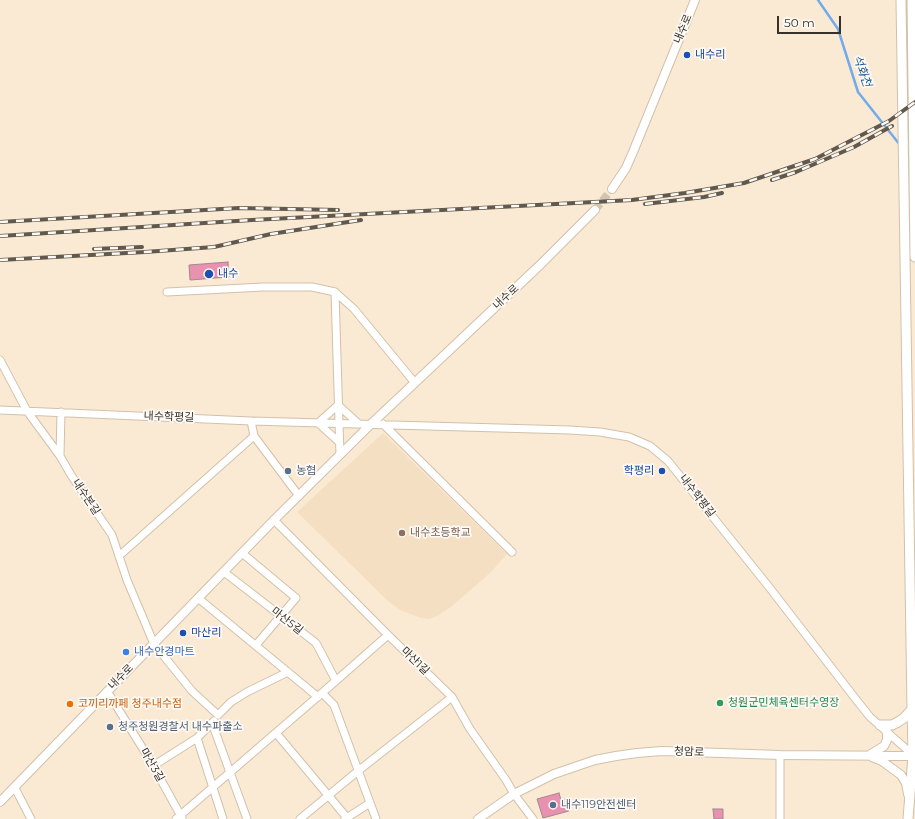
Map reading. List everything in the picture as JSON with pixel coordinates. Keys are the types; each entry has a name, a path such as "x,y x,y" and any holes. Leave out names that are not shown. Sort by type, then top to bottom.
{"main road":[{"path":"902,0 905,285 914,756 908,819"},
{"path":"912,0 915,258"},
{"path":"880,725 892,725 898,722 912,709"}],"street":[{"name":"내수로","path":"612,189 628,162 695,0"},
{"name":"내수로","path":"0,802 274,520 371,424 540,265 595,210"},
{"path":"167,292 263,287 312,287 335,292 354,309 415,383"},
{"path":"335,292 340,455"},
{"name":"내수본길","path":"0,360 27,411 60,456 71,475 112,535 127,580 154,644"},
{"path":"338,405 318,423 339,442"},
{"path":"338,405 359,424"},
{"name":"내수학평길","path":"0,410 251,421 581,430 629,437 650,446 668,461 678,472 870,717 914,756"},
{"path":"60,412 60,456"},
{"path":"251,421 254,436 299,496"},
{"path":"383,424 512,552"},
{"path":"119,556 254,436"},
{"name":"마산1길","path":"274,520 452,697 470,729 506,780 514,794 533,819"},
{"path":"242,553 296,598 256,645"},
{"name":"마산5길","path":"224,572 316,643 336,681"},
{"path":"198,598 288,672 334,705 376,819"},
{"path":"180,818 212,788 388,635"},
{"path":"154,644 192,691 218,715"},
{"path":"153,766 197,738 231,702 288,672"},
{"name":"마산3길","path":"107,691 153,766 180,818"},
{"path":"300,819 452,697"},
{"path":"212,722 247,819"},
{"path":"868,755 884,746 887,740 887,732"},
{"path":"276,733 347,819 370,803"},
{"path":"197,738 223,819"},
{"name":"청암로","path":"478,819 514,794 554,774 574,766 616,756 662,752 914,756"},
{"path":"780,755 780,819"},
{"path":"868,755 882,761 901,775 906,783 909,799"},
{"path":"15,788 31,819"}],"shaded area":[{"name":"내수초등학교","path":"383,433 507,554 490,573 451,607 429,619 421,618 400,610 388,601 297,512"}],"building":[{"path":"228,262 229,277 190,280 189,265"},
{"name":"내수119안전센터","path":"559,793 561,800 566,799 569,811 543,818 537,799"},
{"path":"713,809 723,809 723,819 714,819"}],"waterway":[{"name":"석화천","path":"818,0 838,29 858,92 900,145"}],"tunnel":[{"path":"595,210 612,189"}],"railway":[{"path":"0,236 252,220 632,200 685,193 744,183 815,159 889,121 915,102"},
{"path":"772,180 796,172 854,147 892,126"},
{"path":"645,204 704,197 722,193"},
{"path":"0,222 239,208 338,210"},
{"path":"0,260 214,247 271,234 361,220"},
{"path":"94,249 142,247"}],"place":[{"name":"내수리","path":"687,55"},
{"name":"내수","path":"209,274"},
{"name":"농협","path":"288,471"},
{"name":"학평리","path":"662,471"},
{"name":"내수초등학교","path":"402,533"},
{"name":"마산리","path":"183,633"},
{"name":"내수안경마트","path":"126,652"},
{"name":"청원군민체육센터수영장","path":"720,703"},
{"name":"코끼리까페 청주내수점","path":"70,704"},
{"name":"청주청원경찰서 내수파출소","path":"110,727"},
{"name":"내수119안전센터","path":"553,805"}]}
